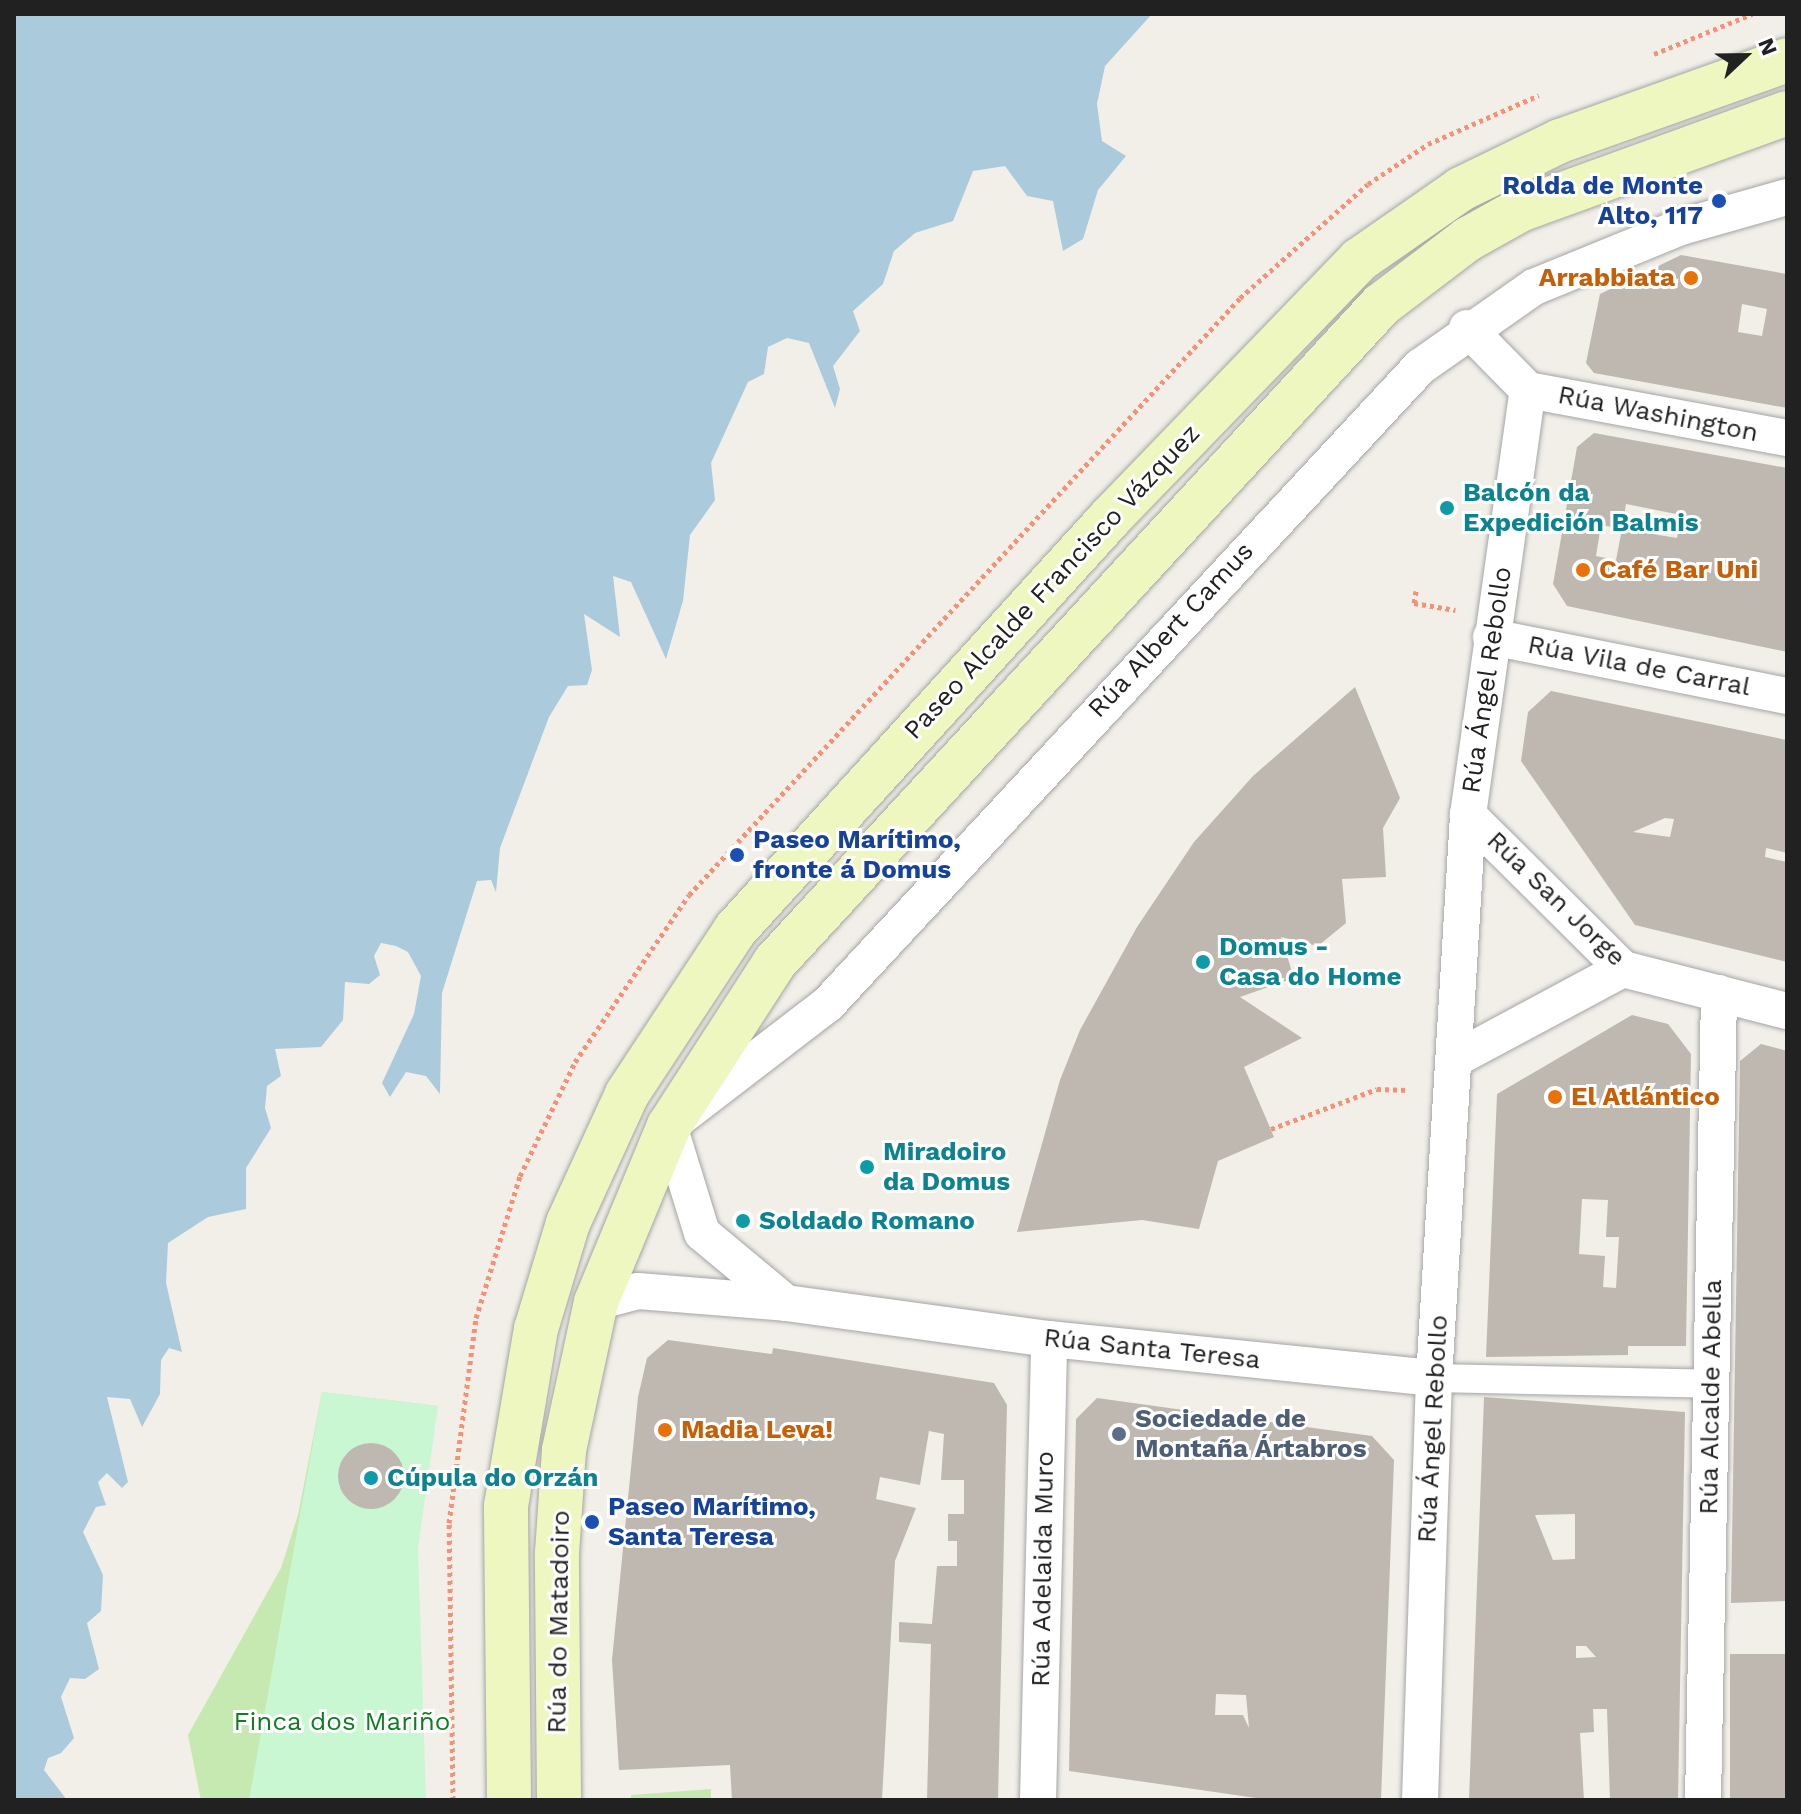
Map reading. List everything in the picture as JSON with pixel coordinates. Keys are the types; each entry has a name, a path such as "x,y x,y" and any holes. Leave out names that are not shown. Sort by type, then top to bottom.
{"main road":[{"name":"Paseo Alcalde Francisco Vázquez","path":"536,1329 568,1223 627,1094 735,930 1294,321 1359,260 1461,189 1560,141 1787,60"},
{"name":"Paseo Alcalde Francisco Vázquez","path":"669,1126 775,962 1381,305 1468,239 1522,209 1787,113"},
{"name":"Rúa do Matadoiro","path":"559,1800 557,1553 564,1450 596,1302 669,1126"},
{"path":"536,1329 596,1302"},
{"name":"Rúa do Matadoiro","path":"509,1800 506,1506 536,1329"}],"street":[{"name":"Rúa Albert Camus","path":"669,1126 828,1004 1374,410 1467,328 1534,287 1608,253 1787,197"},
{"path":"1727,214 1787,224"},
{"path":"1467,328 1528,390"},
{"name":"Rúa Washington","path":"1528,390 1787,438"},
{"name":"Rúa Ángel Rebollo","path":"1420,1800 1434,1378 1455,1074 1468,815 1528,390"},
{"name":"Rúa Vila de Carral","path":"1491,637 1787,696"},
{"name":"Rúa San Jorge","path":"1468,815 1623,969 1787,1011"},
{"path":"1455,1074 1623,969"},
{"name":"Rúa Alcalde Abella","path":"1703,1800 1719,993"},
{"path":"669,1126 702,1233 786,1303"},
{"name":"Rúa Santa Teresa","path":"596,1302 638,1291 786,1303 1049,1339 1434,1378 1711,1384"},
{"name":"Rúa Adelaida Muro","path":"1038,1800 1049,1339"}],"path":[{"path":"1271,1129 1377,1089 1455,1074"}],"green space":[{"name":"Finca dos Mariño","path":"322,1392 438,1406 304,1800 201,1800 188,1735 281,1568 298,1515"},
{"name":"Finca dos Mariño","path":"322,1392 438,1406 418,1548 426,1800 249,1800"},
{"path":"711,1789 711,1800 631,1800 631,1795"}],"water":[{"path":"14,14 1152,14 1105,66 1097,104 1102,141 1126,156 1098,190 1083,239 1063,251 1053,201 1027,196 1005,166 973,171 953,221 915,233 894,251 883,284 853,311 860,331 833,366 840,389 835,408 809,343 787,338 768,347 764,374 748,382 711,463 715,500 690,535 683,601 666,659 631,582 613,576 620,637 584,614 592,670 587,685 568,686 549,717 500,848 496,892 491,880 477,881 442,993 440,1094 426,1076 406,1072 390,1097 382,1083 414,1014 421,976 408,952 396,946 381,943 374,956 380,975 369,984 345,982 343,1020 321,1047 275,1049 281,1076 267,1086 265,1108 271,1128 246,1168 246,1209 208,1217 168,1243 166,1283 182,1352 169,1348 161,1360 160,1394 142,1427 130,1399 107,1397 128,1482 122,1488 107,1473 98,1482 106,1505 96,1507 83,1532 103,1575 101,1611 87,1623 99,1669 85,1679 70,1678 61,1697 74,1738 61,1753 48,1758 44,1770 67,1800 14,1800"}],"building":[{"path":"1681,255 1787,274 1787,408 1594,373 1586,363 1600,294","holes":["1742,304 1767,309 1762,336 1738,332"]},
{"path":"1594,433 1787,468 1787,652 1567,606 1553,584 1577,447","holes":["1626,504 1681,515 1677,538 1622,529","1601,525 1622,529 1616,560 1596,556"]},
{"name":"Domus - Casa do Home","path":"1355,687 1400,798 1383,828 1386,877 1342,879 1346,923 1318,946 1281,937 1294,978 1240,997 1302,1038 1244,1067 1274,1137 1218,1161 1199,1229 1142,1220 1017,1232 1060,1080 1080,1030 1137,927 1194,842 1253,776"},
{"path":"1551,691 1787,740 1787,853 1766,848 1765,857 1787,862 1787,962 1635,925 1521,761 1528,712","holes":["1665,818 1674,819 1670,837 1633,832"]},
{"path":"1632,1015 1668,1024 1691,1054 1686,1346 1628,1346 1628,1355 1486,1357 1497,1094","holes":["1582,1199 1608,1200 1606,1237 1619,1237 1616,1288 1603,1287 1605,1256 1579,1254"]},
{"path":"1761,1044 1787,1051 1787,1601 1731,1603 1740,1061"},
{"path":"668,1340 772,1354 773,1348 994,1383 1007,1405 998,1800 927,1800 931,1644 899,1642 899,1622 932,1624 937,1566 957,1566 957,1541 948,1541 948,1514 964,1514 964,1480 941,1480 944,1434 929,1431 920,1485 880,1477 876,1499 916,1508 895,1561 882,1800 732,1800 730,1765 619,1770 612,1660 638,1397 647,1358"},
{"path":"1484,1397 1685,1412 1678,1800 1610,1800 1607,1709 1593,1709 1594,1732 1580,1733 1584,1800 1469,1800","holes":["1575,1514 1575,1559 1553,1560 1535,1515","1576,1646 1586,1646 1596,1657 1576,1658"]},
{"path":"1097,1398 1372,1436 1394,1460 1381,1800 1270,1800 1069,1771 1076,1419","holes":["1216,1694 1246,1695 1249,1728 1243,1715 1215,1715"]},
{"name":"Cúpula do Orzán","path":"371,1443 394,1453 404,1476 394,1499 371,1509 348,1499 338,1476 348,1453"},
{"path":"1730,1654 1787,1654 1787,1800 1730,1800"}],"place":[{"name":"Rolda de Monte Alto, 117","path":"1719,201"},
{"name":"Arrabbiata","path":"1691,278"},
{"name":"Balcón da Expedición Balmis","path":"1447,508"},
{"name":"Café Bar Uni","path":"1583,570"},
{"name":"Paseo Marítimo, fronte á Domus","path":"737,855"},
{"name":"Domus - Casa do Home","path":"1203,962"},
{"name":"El Atlántico","path":"1555,1097"},
{"name":"Miradoiro da Domus","path":"867,1167"},
{"name":"Soldado Romano","path":"743,1221"},
{"name":"Madia Leva!","path":"665,1430"},
{"name":"Sociedade de Montaña Ártabros","path":"1119,1434"},
{"name":"Cúpula do Orzán","path":"371,1478"},
{"name":"Paseo Marítimo, Santa Teresa","path":"592,1522"}]}
